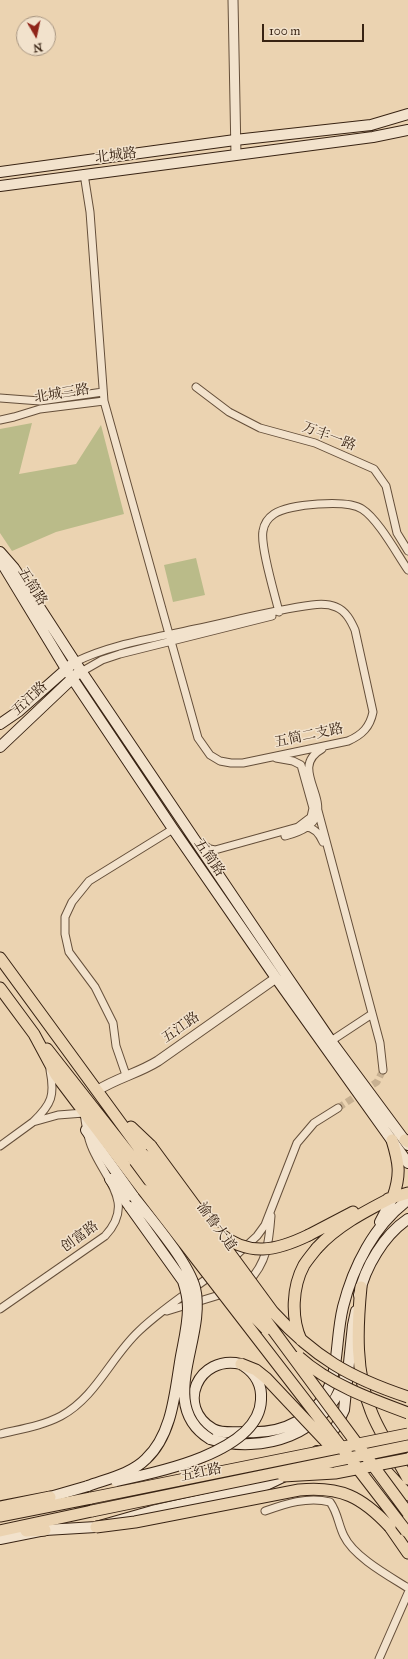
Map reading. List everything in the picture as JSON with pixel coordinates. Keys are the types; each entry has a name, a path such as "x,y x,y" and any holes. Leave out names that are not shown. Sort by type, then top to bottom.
{"highway":[{"name":"渝鲁大道","path":"1,959 112,1108 143,1154 408,1513"},
{"path":"0,988 34,1034 206,1221 273,1312 292,1334 318,1355 339,1369 365,1382 408,1397"},
{"path":"34,1034 49,1064 138,1193 407,1532"},
{"path":"326,1378 313,1362 300,1337 296,1323 294,1304 297,1285 304,1266 317,1248 342,1226 370,1209 393,1198 399,1176 399,1163 392,1140"},
{"path":"143,1154 241,1304 254,1318 307,1364 326,1378 354,1392 408,1413"},
{"path":"206,1221 234,1244 263,1250 292,1244 351,1212 408,1193"},
{"path":"361,1287 357,1322 358,1350 363,1389 372,1413 408,1478"},
{"path":"241,1364 256,1370 276,1387 379,1498"},
{"path":"346,1428 408,1495"},
{"name":"五红路","path":"0,1516 408,1434"},
{"name":"五红路","path":"1,1533 92,1511 263,1481 408,1446"},
{"path":"263,1481 335,1473 408,1459"},
{"path":"96,1527 135,1522 316,1488 328,1489 354,1497 373,1510 390,1528 408,1553"},
{"path":"0,1507 50,1497"},
{"path":"1,1533 45,1530"}],"main road":[{"name":"北城路","path":"0,172 235,140 371,125 408,114"},
{"name":"北城路","path":"0,186 373,137 408,130"},
{"name":"五简路","path":"0,552 14,568 75,662 77,675 173,830 408,1163"},
{"name":"五简路","path":"0,560 66,669 77,675 191,837 331,1041 407,1143"},
{"name":"五江路","path":"0,724 19,712 75,662"},
{"name":"五江路","path":"0,747 77,675"},
{"path":"86,1130 138,1193 184,1265 194,1288 197,1313 184,1399 187,1413 191,1422 200,1433 210,1439 223,1443 241,1445 273,1441 302,1431 314,1423 333,1403 340,1392 349,1364"},
{"path":"0,1516 50,1497 122,1474 146,1460 162,1438 168,1421 188,1319 187,1294 183,1281 110,1179"},
{"path":"88,1486 138,1476 176,1466 213,1451 247,1430 258,1415 262,1395 260,1386 255,1377 241,1364 230,1362 219,1363 210,1368 196,1384 194,1392 195,1405 201,1418 214,1429 226,1432 251,1432 272,1430 290,1425 306,1416 317,1406 329,1390 335,1372 343,1307 359,1262 393,1198"},
{"path":"370,1241 388,1218 408,1200"},
{"path":"45,1530 96,1527 287,1475 306,1462 322,1447 334,1431 344,1410 353,1325 361,1287 370,1265 381,1246 393,1232 408,1219"}],"street":[{"path":"233,0 236,155"},
{"path":"84,174 90,212 104,401 168,639"},
{"name":"万丰一路","path":"196,387 229,412 260,428 315,443 374,469 386,486 397,533 408,551"},
{"name":"北城三路","path":"0,398 40,401 103,392"},
{"name":"北城三路","path":"0,420 40,409 104,401"},
{"path":"279,612 262,538 265,524 269,518 283,511 326,503 353,505 363,510 372,518 408,570"},
{"name":"五简二支路","path":"75,662 99,652 266,619 279,612 312,605 336,607 344,612 355,630 373,712 371,721 358,737 348,741 243,763 220,761 203,748 198,738 168,639"},
{"name":"五简二支路","path":"77,675 114,656 168,639"},
{"path":"330,745 317,752 309,764 317,807 329,856 380,1043 382,1070"},
{"path":"270,757 298,762 303,770 313,808 310,817 298,827"},
{"path":"211,866 210,860 217,854 299,832 309,827 315,820 317,807"},
{"path":"191,837 205,847 215,850 298,827 309,827 320,836 329,856"},
{"path":"126,1075 116,1046 113,1023 95,987 69,952 65,934 65,917 72,902 89,881 173,830"},
{"name":"五江路","path":"98,1090 111,1082 148,1067 158,1061 276,978"},
{"path":"331,1041 372,1014"},
{"path":"0,1146 33,1122 44,1112 51,1101 53,1082 49,1064"},
{"path":"0,1434 44,1424 62,1416 78,1405 93,1389 120,1351 153,1319 228,1263 257,1236 272,1211 297,1142 304,1131 338,1108"},
{"path":"33,1122 58,1115 84,1113"},
{"name":"创富路","path":"0,1309 105,1236 111,1230 117,1216 118,1209 116,1194 110,1179 95,1156 86,1130 84,1113"},
{"path":"153,1319 171,1309 225,1293 246,1283 255,1274 265,1257 272,1211"},
{"path":"265,1511 288,1503 321,1500 330,1502 338,1516 344,1537 355,1550 370,1564 408,1588"},
{"path":"379,1659 408,1593"}],"green space":[{"path":"32,423 19,474 76,464 101,425 124,514 56,532 12,551 0,533 0,429"},
{"path":"196,558 205,595 173,602 164,565"}],"tunnel":[{"path":"338,1108 377,1082 383,1070"}]}
